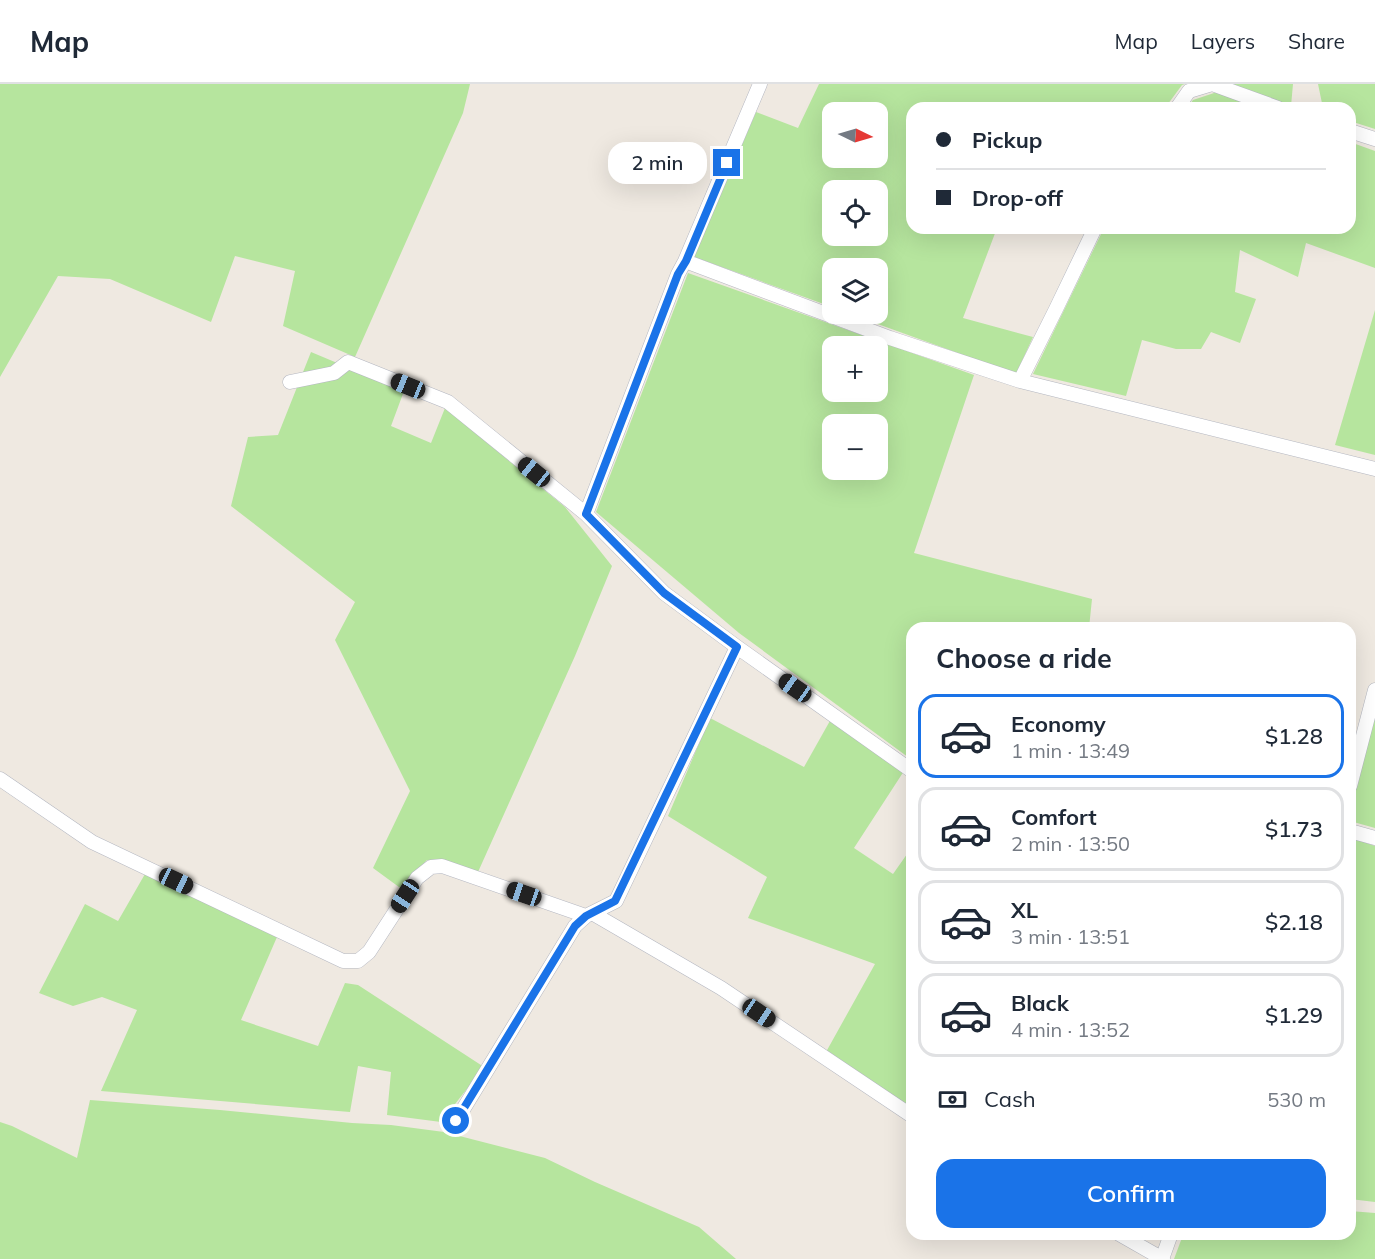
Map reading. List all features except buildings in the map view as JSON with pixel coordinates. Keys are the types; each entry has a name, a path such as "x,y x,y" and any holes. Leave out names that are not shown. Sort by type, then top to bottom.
{"street":[{"path":"586,514 678,274 686,261 760,84"},
{"path":"1182,102 1189,92 1212,84 1262,102"},
{"path":"1356,133 1375,139"},
{"path":"1020,381 1092,234"},
{"path":"686,261 890,338 1020,381 1375,469"},
{"path":"290,382 334,373 348,362 448,402 586,514 664,593 906,767"},
{"path":"456,1121 575,926 589,914 615,901 737,647"},
{"path":"1356,763 1375,690"},
{"path":"0,779 92,842 343,960 358,961 369,952 417,878 431,867 442,866 589,914 721,988 906,1112"},
{"path":"1356,833 1375,838"},
{"path":"1130,1240 1163,1259 1170,1240"}],"green space":[{"path":"0,84 470,84 463,113 355,357 283,326 295,271 235,256 211,322 110,279 58,276 0,377"},
{"path":"819,84 1185,84 1169,102 906,102 906,234 995,234 963,318 1033,337 1016,374 878,324 888,324 888,258 822,258 822,303 694,257 756,112 798,128"},
{"path":"1228,84 1293,84 1291,102 1280,102"},
{"path":"1318,84 1375,84 1375,129 1356,123 1356,102 1322,102"},
{"path":"1217,92 1243,102 1192,102"},
{"path":"1356,144 1375,151 1375,268 1306,243 1298,277 1240,250 1235,292 1256,299 1240,343 1211,332 1201,349 1176,349 1142,340 1126,396 1033,374 1101,234 1356,234"},
{"path":"688,273 822,321 822,324 831,324 865,336 822,336 822,402 888,402 888,344 974,375 914,553 1092,599 1090,622 906,622 906,756 739,633 596,512"},
{"path":"1375,310 1375,455 1335,445"},
{"path":"311,352 404,391 391,426 431,443 445,408 565,507 612,566 575,656 478,872 443,861 427,860 403,890 373,868 410,791 335,640 355,602 231,506 248,437 278,435"},
{"path":"1375,707 1375,828 1356,823 1356,781"},
{"path":"710,718 804,767 831,719 904,771 854,848 893,874 906,856 906,1105 826,1052 875,964 748,918 767,877 668,816"},
{"path":"1356,839 1375,846 1375,1202 1356,1200"},
{"path":"145,874 277,937 241,1020 318,1046 345,983 358,985 484,1067 441,1122 387,1115 391,1072 358,1066 350,1112 101,1091 137,1010 102,997 73,1006 39,993 85,904 118,921"},
{"path":"90,1100 391,1125 444,1132 545,1158 699,1227 736,1259 0,1259 0,1122 77,1158"},
{"path":"1356,1211 1375,1213 1375,1259 1174,1259 1181,1240 1356,1240"}],"route":[{"path":"456,1121 575,926 586,916 615,901 737,647 664,593 586,514 678,274 686,261 727,163"}]}
